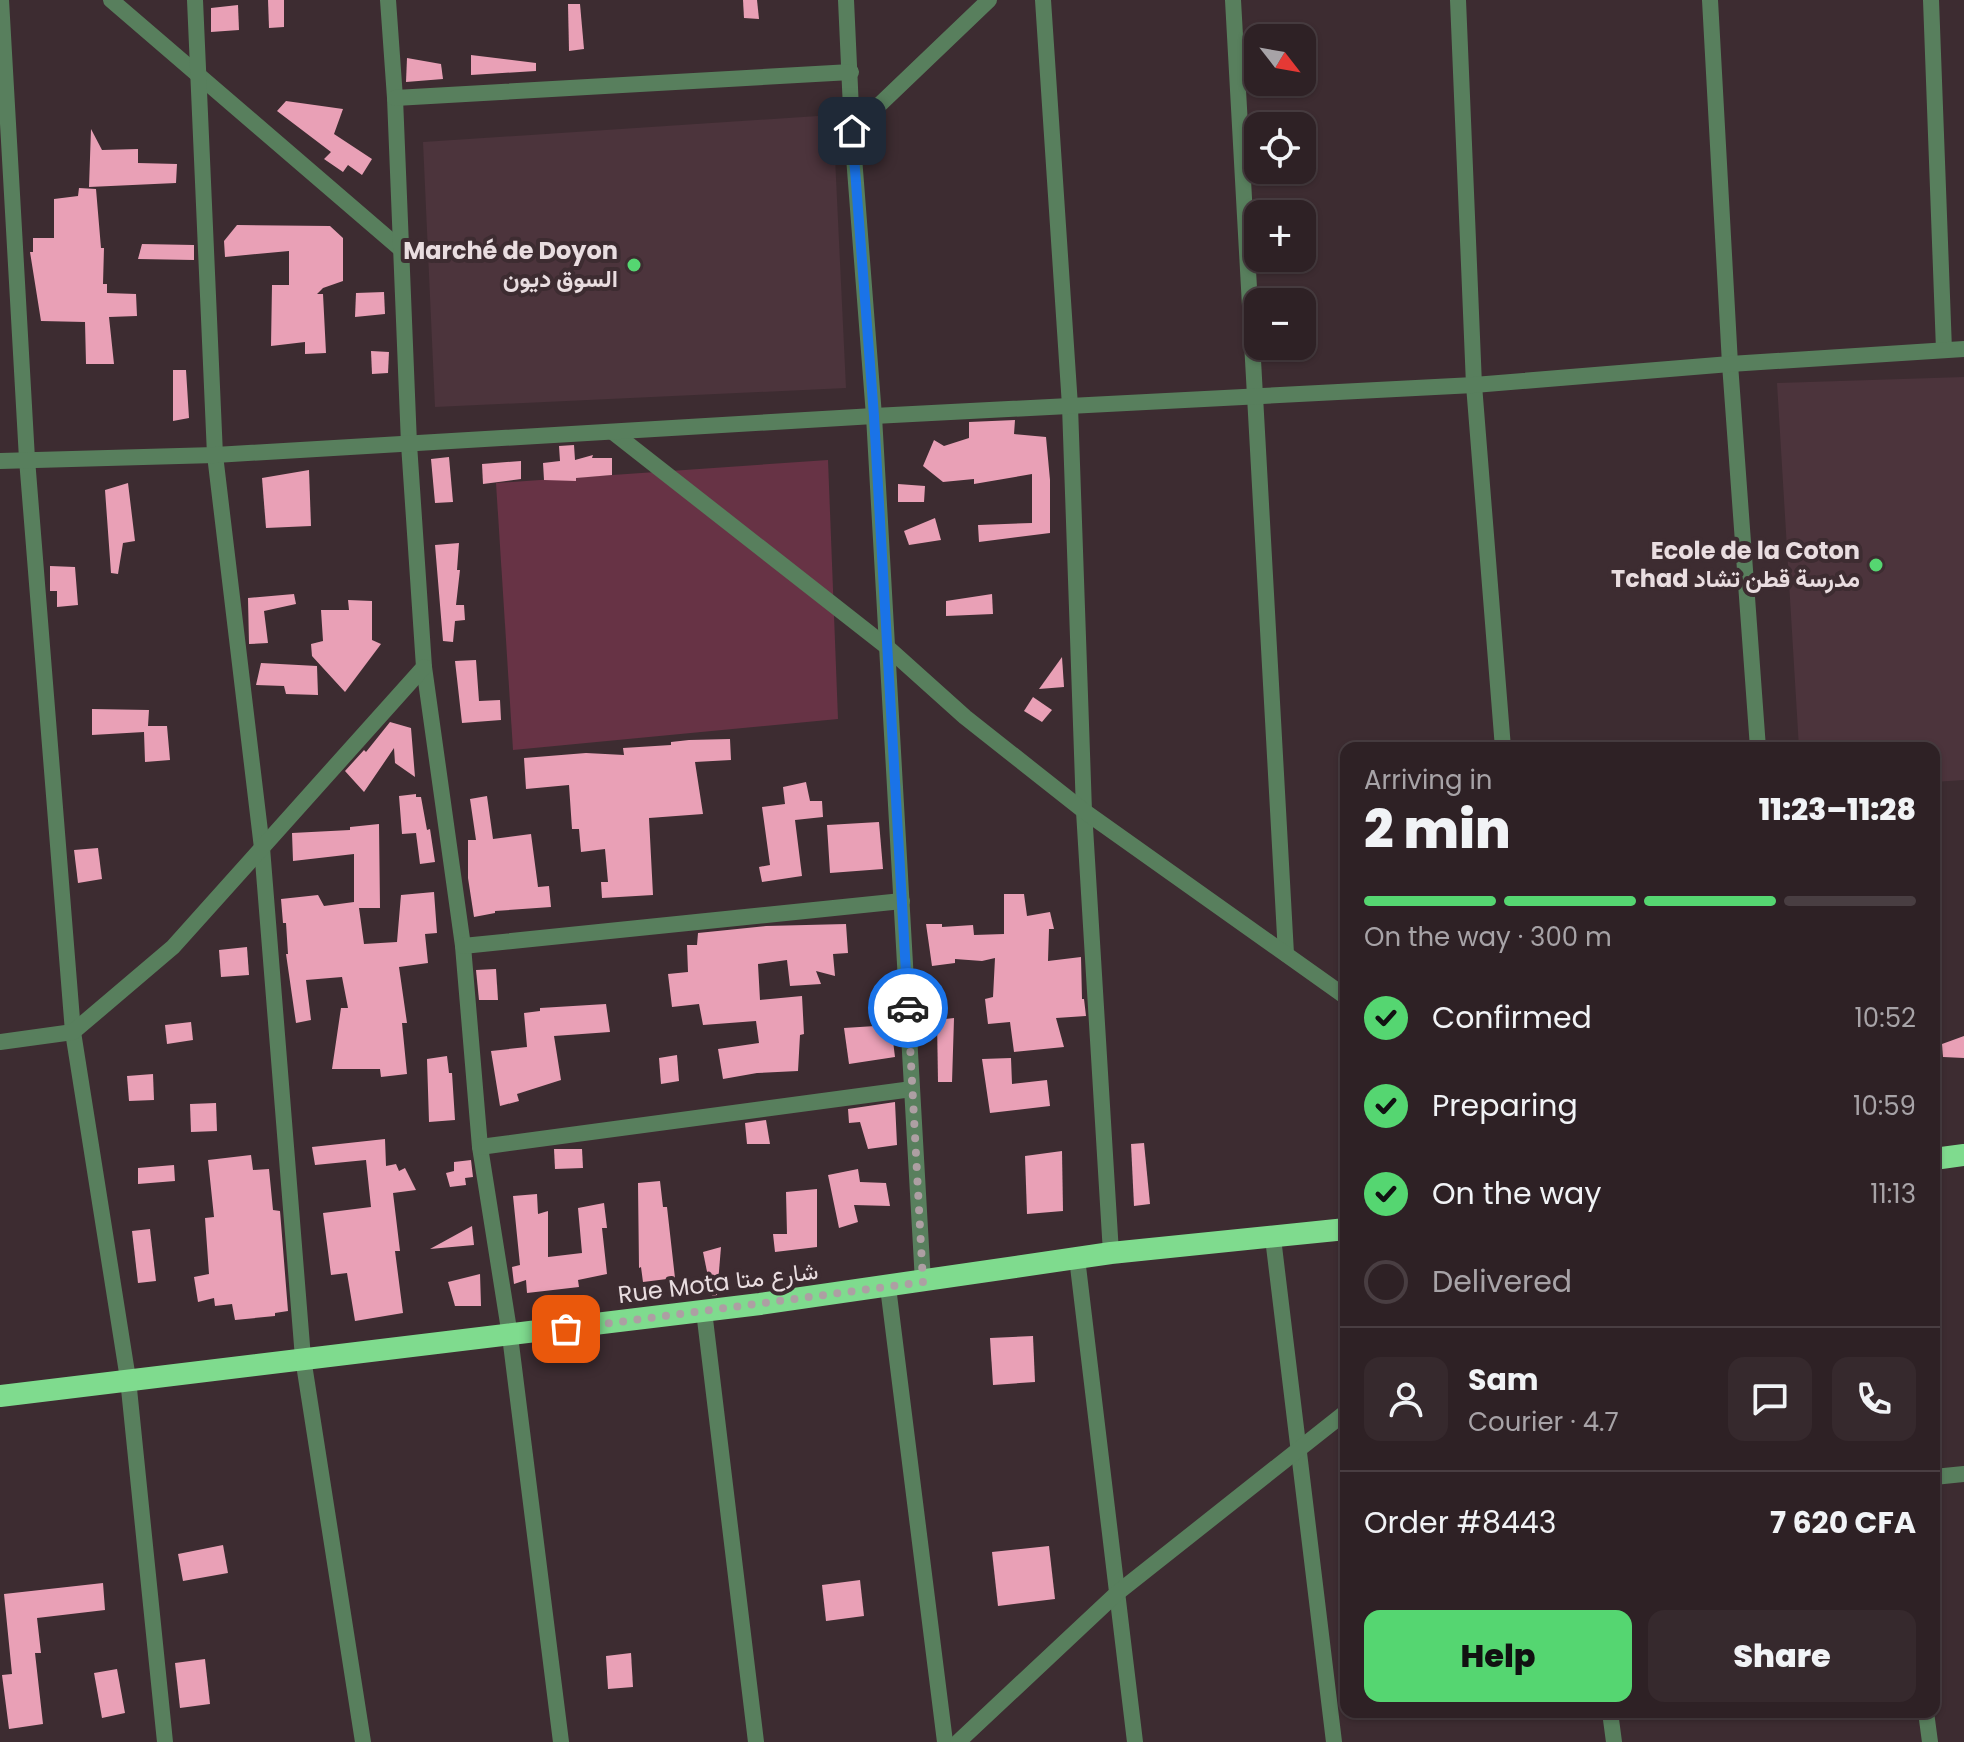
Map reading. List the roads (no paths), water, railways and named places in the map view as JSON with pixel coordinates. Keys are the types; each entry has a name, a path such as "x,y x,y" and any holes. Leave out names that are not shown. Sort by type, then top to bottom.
{"highway":[{"path":"1940,1158 1964,1155"},
{"name":"Rue Mota شارع متا","path":"0,1396 510,1336 888,1287 1111,1253 1340,1230"}],"street":[{"path":"1,0 27,459 73,1032 128,1379 165,1742"},
{"path":"111,0 200,73 403,251"},
{"path":"195,0 215,455 262,848 303,1358 363,1742"},
{"path":"388,0 403,251 409,444 424,667 463,946 480,1147 510,1336 558,1742"},
{"path":"846,0 852,131 874,416 923,1282"},
{"path":"852,131 989,0"},
{"path":"1043,0 1070,406 1084,811 1111,1253"},
{"path":"1233,0 1286,954"},
{"path":"1458,0 1474,385 1503,742"},
{"path":"1710,0 1730,364 1758,742"},
{"path":"1931,0 1944,350"},
{"path":"395,98 851,72"},
{"path":"0,461 215,455 1474,385 1964,349"},
{"path":"614,433 887,647 965,717 1084,811 1340,993"},
{"path":"0,1042 73,1032 173,947 424,667"},
{"path":"463,946 902,901"},
{"path":"480,1147 912,1089"},
{"path":"1273,1238 1334,1742"},
{"path":"1077,1258 1135,1742"},
{"path":"888,1287 945,1742"},
{"path":"704,1311 756,1742"},
{"path":"958,1742 1116,1594 1340,1417"},
{"path":"1940,1476 1964,1474"},
{"path":"1611,1718 1614,1742"},
{"path":"1927,1718 1930,1742"}],"place":[{"name":"Marché de Doyon السوق ديون","path":"634,265"},
{"name":"Ecole de la Coton Tchad مدرسة قطن تشاد","path":"1876,565"}]}
